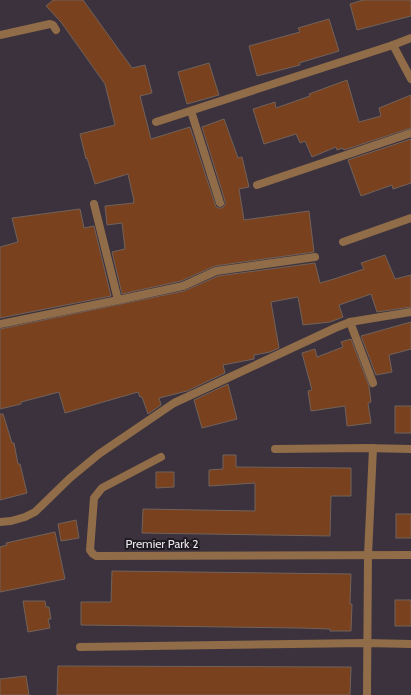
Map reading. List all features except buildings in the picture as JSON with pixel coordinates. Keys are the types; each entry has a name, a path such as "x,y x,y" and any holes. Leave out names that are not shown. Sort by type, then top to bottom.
{"street":[{"path":"0,35 50,24 53,25 56,30"},
{"path":"156,122 393,46 411,38"},
{"path":"393,46 411,79"},
{"path":"191,111 220,203"},
{"path":"257,185 411,133"},
{"path":"94,204 118,300"},
{"path":"343,242 411,218"},
{"path":"0,324 183,286 216,271 315,257"},
{"path":"0,522 25,517 35,512 70,478 99,454 174,403 350,322 411,312"},
{"path":"350,322 373,383"},
{"path":"367,695 368,555 373,448"},
{"path":"275,449 411,449"},
{"name":"Premier Park 2","path":"161,457 102,488 94,498 90,550 93,554 96,556 411,556"},
{"path":"80,647 367,643 411,644"}]}
